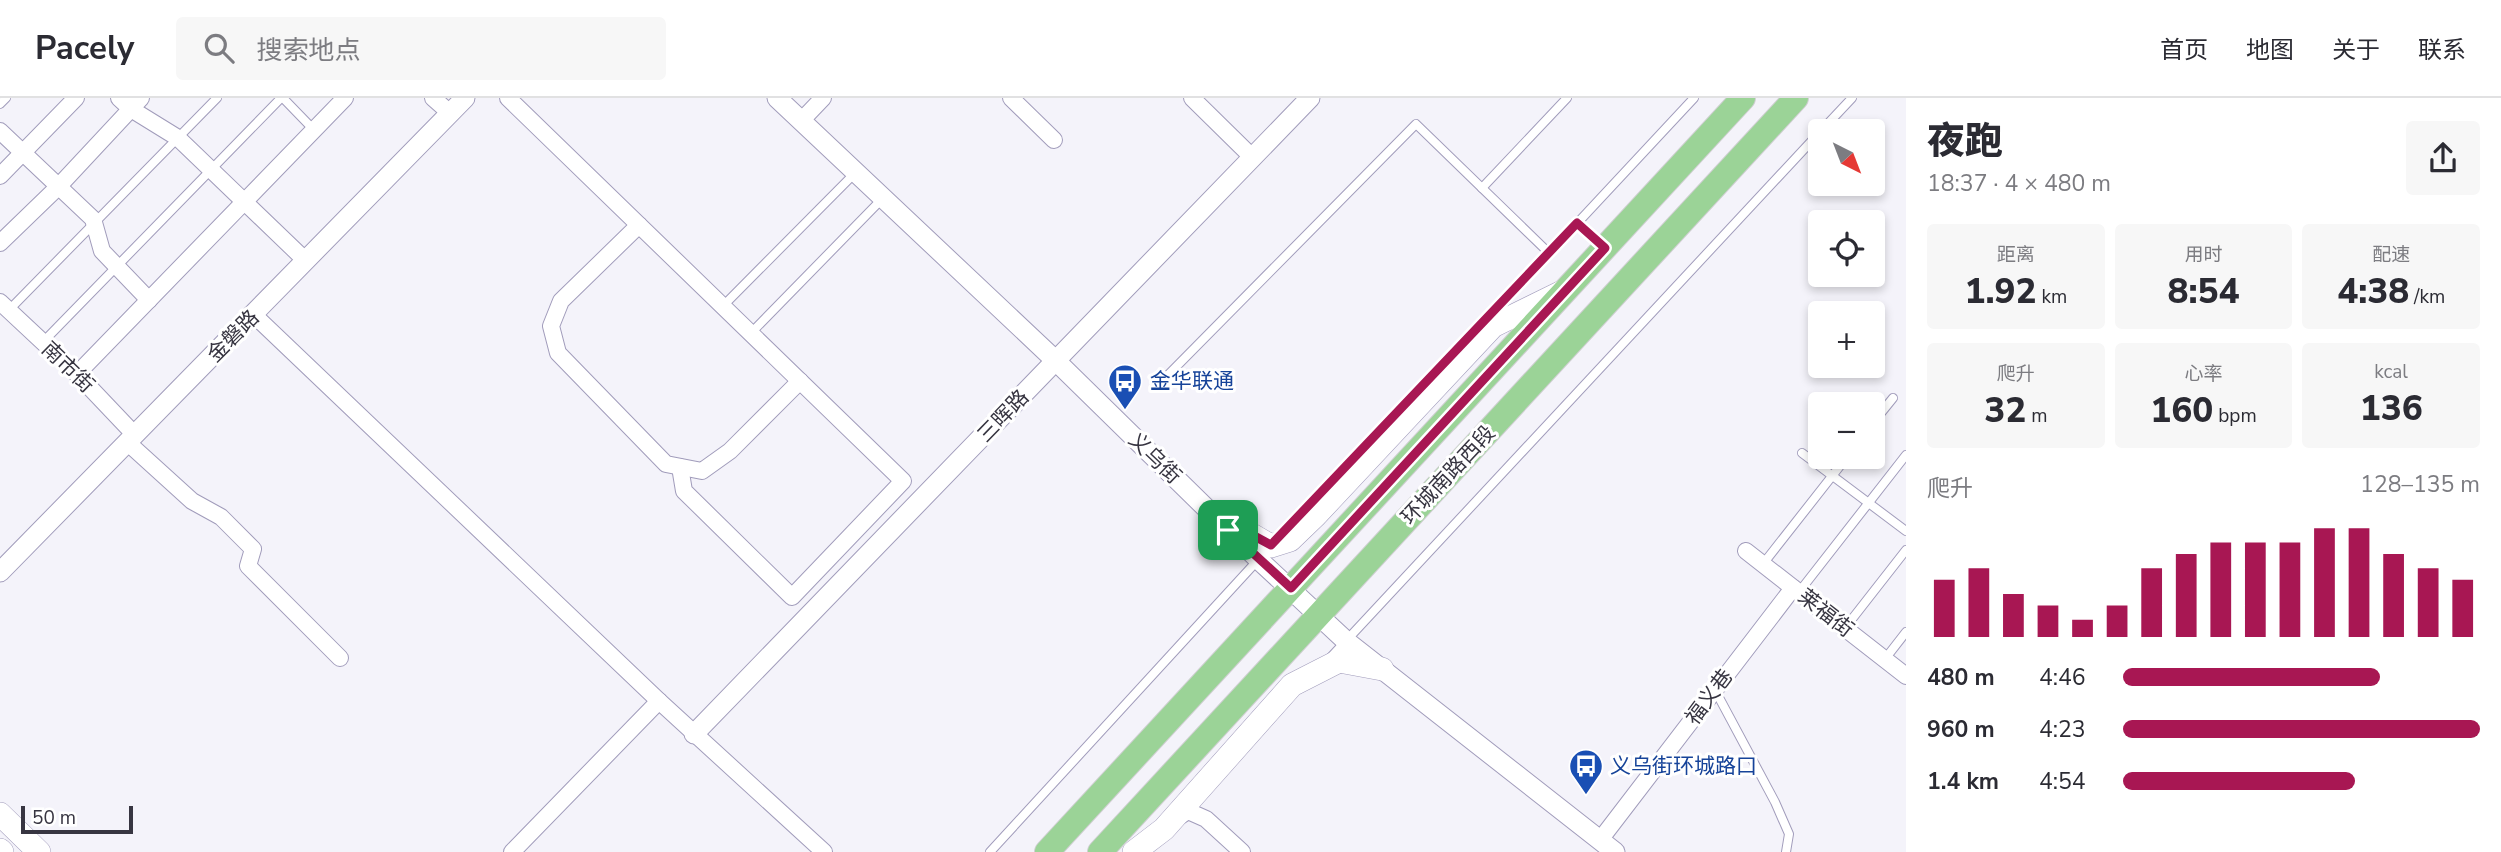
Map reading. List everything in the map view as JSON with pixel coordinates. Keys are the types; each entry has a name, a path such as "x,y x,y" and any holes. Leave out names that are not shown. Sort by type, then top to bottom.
{"main road":[{"name":"环城南路西段","path":"1047,852 1742,98"},
{"name":"环城南路西段","path":"1100,852 1796,98"},
{"path":"1228,530 1247,532 1270,547 1290,540 1493,326 1564,291"},
{"path":"1134,852 1179,817 1292,685 1339,661 1382,669"},
{"path":"0,814 39,852"}],"street":[{"path":"0,176 76,98"},
{"path":"77,374 345,98"},
{"path":"433,98 450,113"},
{"name":"金磐路","path":"0,572 465,98"},
{"path":"508,98 903,481 792,597 684,491 680,467"},
{"name":"义乌街","path":"777,98 1056,361 1228,530"},
{"path":"801,121 824,98"},
{"path":"1011,98 1054,140"},
{"path":"1192,98 1252,157"},
{"name":"三晖路","path":"694,734 1310,98"},
{"path":"0,243 58,187 130,102 178,138 305,260"},
{"path":"0,131 93,219 102,251 149,300"},
{"path":"639,225 561,301 551,326 558,353 666,464 702,471 730,451 800,381"},
{"name":"南市街","path":"4,306 77,374 130,438 192,500 221,517 253,549 248,566 340,657"},
{"path":"254,315 694,734 824,852"},
{"path":"1270,547 1291,588 1346,641 1608,846"},
{"name":"莱福街","path":"1746,551 1906,676"},
{"name":"福义巷","path":"1608,846 1715,690 1796,590"},
{"path":"512,852 659,701"},
{"path":"1179,817 1206,819 1242,852"}],"lane":[{"path":"0,104 6,98"},
{"path":"4,306 94,223 217,98"},
{"path":"43,342 282,98 314,130"},
{"path":"1482,188 1567,98"},
{"path":"1432,377 1694,98"},
{"path":"1832,119 1852,98"},
{"path":"1166,377 1416,124 1549,253"},
{"path":"1315,673 1808,145"},
{"path":"723,306 856,172"},
{"path":"751,333 883,198"},
{"path":"1577,223 1605,248"},
{"path":"1885,408 1893,398"},
{"path":"1802,453 1906,531"},
{"path":"1796,590 1906,455"},
{"path":"1763,564 1838,469"},
{"path":"1290,526 1328,486"},
{"path":"990,852 1270,547"},
{"path":"1845,628 1906,550"},
{"path":"1885,659 1906,632"},
{"path":"1715,690 1789,834 1786,852"},
{"path":"1141,852 1179,817"}],"place":[{"name":"金华联通","path":"1125,411"},
{"name":"义乌街环城路口","path":"1586,796"}],"route":[{"path":"1577,223 1605,248 1291,588 1228,530 1247,532 1271,545 1577,223"}]}
